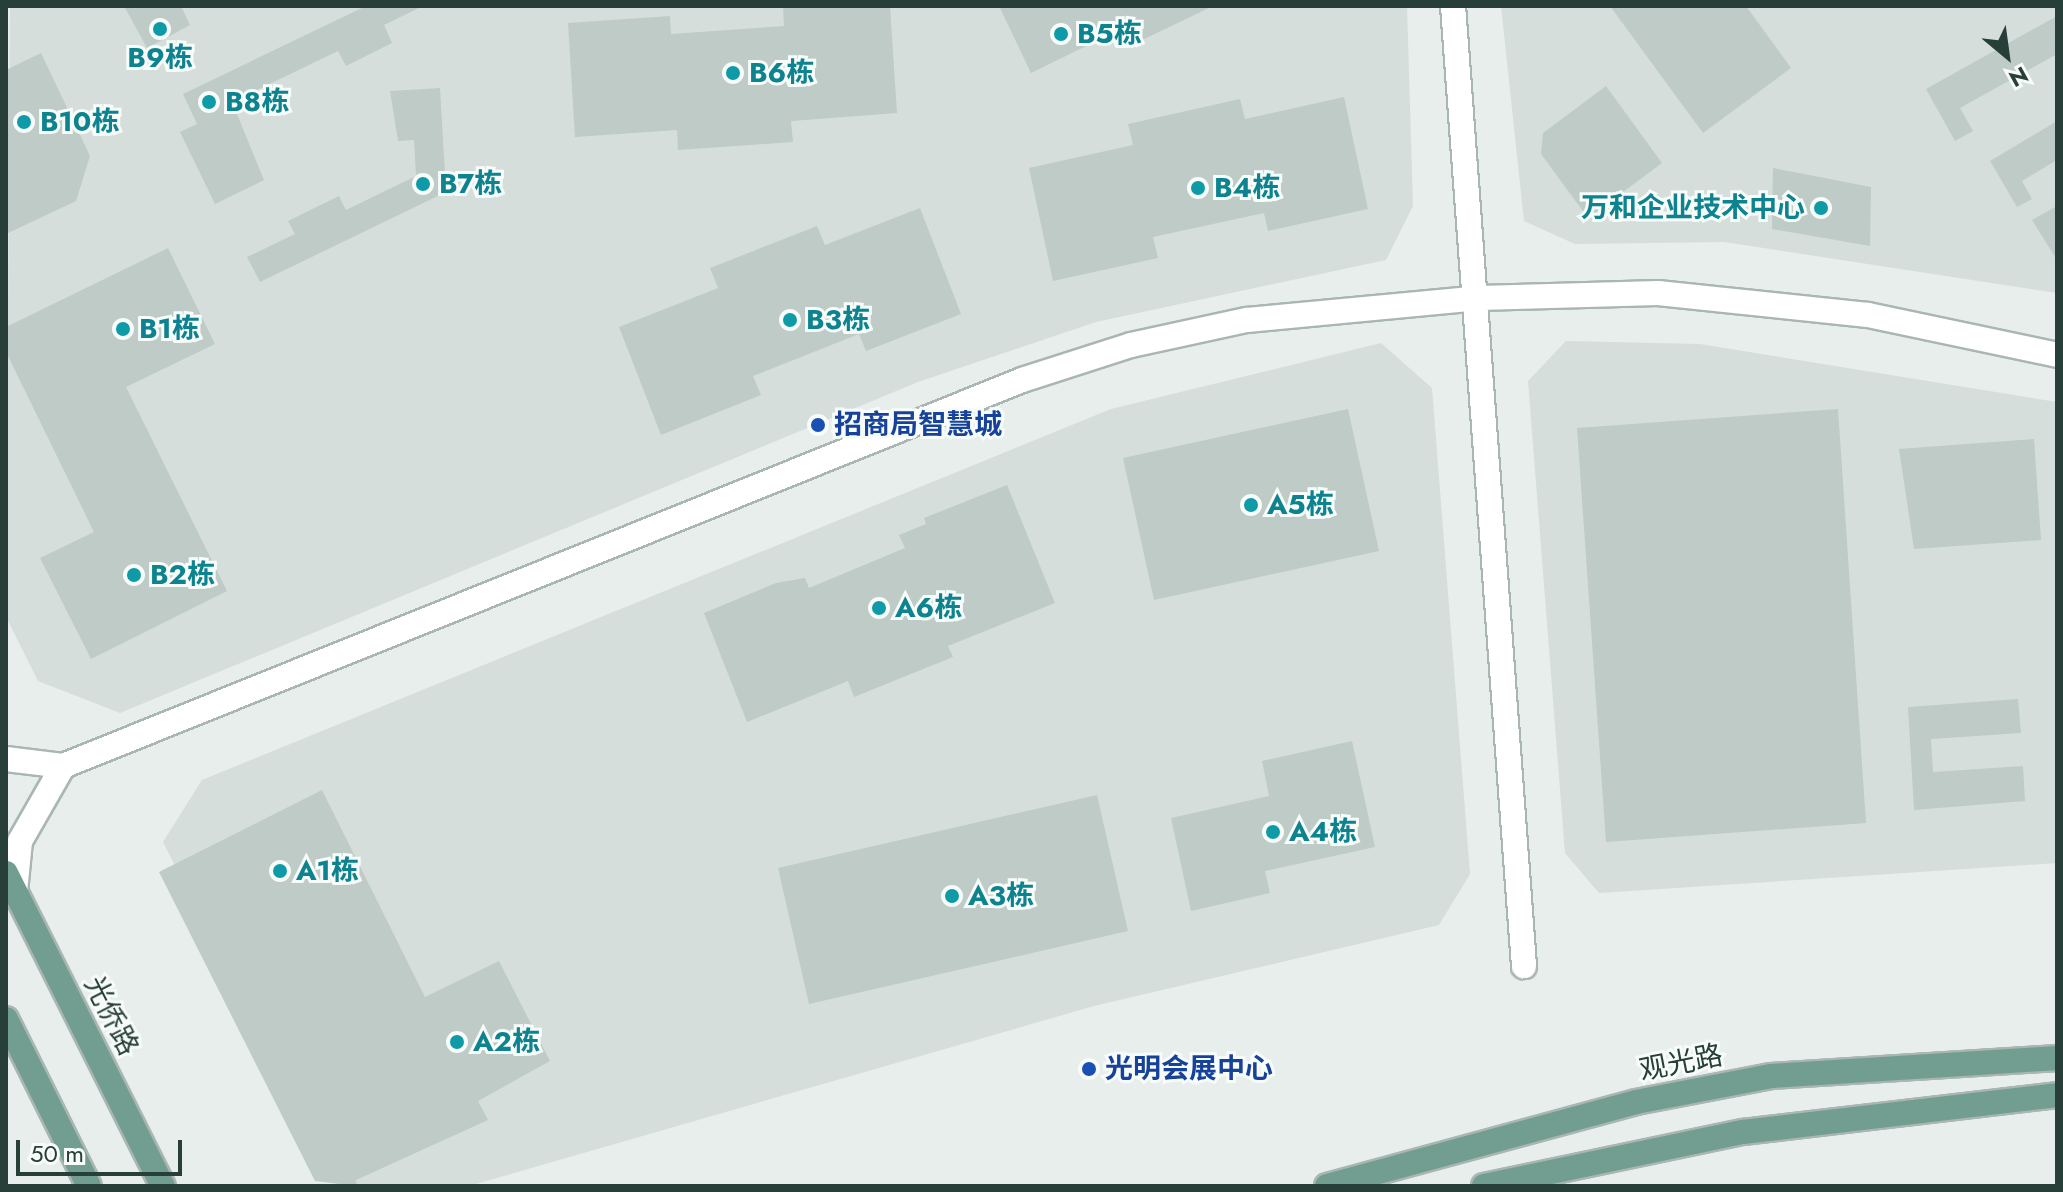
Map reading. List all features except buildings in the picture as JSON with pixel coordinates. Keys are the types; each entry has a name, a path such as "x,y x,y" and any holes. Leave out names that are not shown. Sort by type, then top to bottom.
{"main road":[{"name":"光侨路","path":"10,882 163,1186"},
{"path":"6,1019 89,1186"},
{"name":"观光路","path":"1327,1186 1636,1102 1771,1076 2057,1058"},
{"path":"1484,1186 1548,1179 1743,1132 2057,1095"}],"street":[{"path":"1453,6 1479,298 1524,966"},
{"path":"6,759 63,766 1022,380 1131,345 1247,320 1479,298 1658,293 1760,300 2057,355"},
{"path":"10,882 20,841 63,766"}],"shaded area":[{"path":"10,6 1407,6 1413,206 1386,260 1096,322 918,382 120,713 38,681 6,617"},
{"path":"1501,6 2057,6 2057,293 1724,242 1575,244 1524,221"},
{"path":"1566,341 1700,344 2057,402 2057,863 1599,893 1565,853 1528,381"},
{"path":"1381,343 1432,388 1470,874 1439,925 1094,1006 469,1186 337,1186 163,842 202,780 1111,409"}],"place":[{"name":"B9栋","path":"160,29"},
{"name":"B5栋","path":"1061,34"},
{"name":"B6栋","path":"733,73"},
{"name":"B8栋","path":"209,102"},
{"name":"B10栋","path":"24,122"},
{"name":"B7栋","path":"423,184"},
{"name":"B4栋","path":"1198,188"},
{"name":"万和企业技术中心","path":"1821,208"},
{"name":"B3栋","path":"790,320"},
{"name":"B1栋","path":"123,329"},
{"name":"招商局智慧城","path":"818,425"},
{"name":"A5栋","path":"1251,505"},
{"name":"B2栋","path":"134,575"},
{"name":"A6栋","path":"879,608"},
{"name":"A4栋","path":"1273,832"},
{"name":"A1栋","path":"280,871"},
{"name":"A3栋","path":"952,896"},
{"name":"A2栋","path":"457,1042"},
{"name":"光明会展中心","path":"1089,1069"}]}
